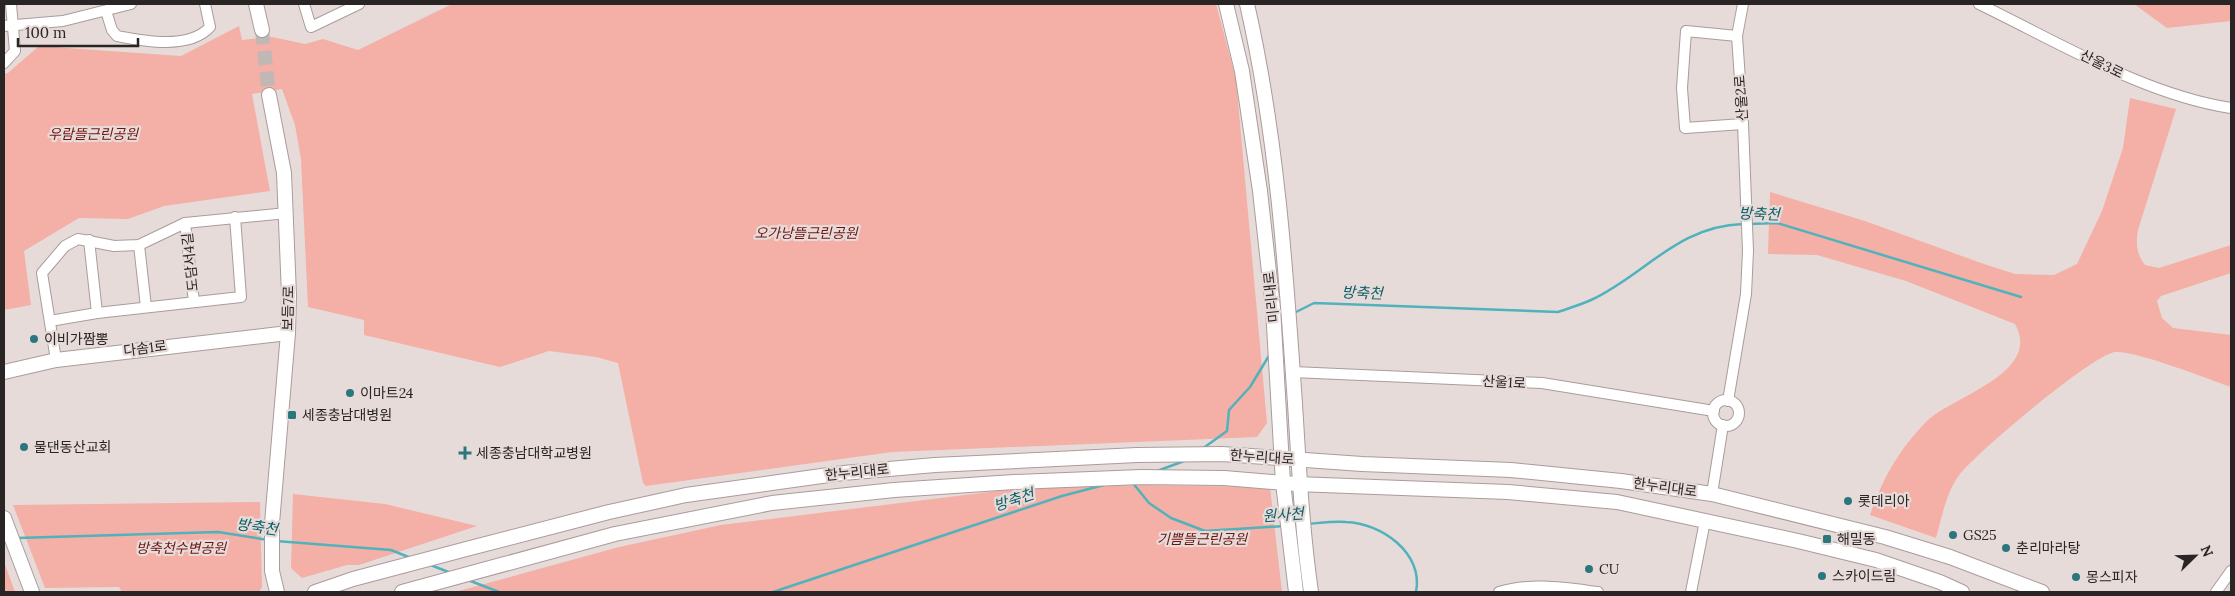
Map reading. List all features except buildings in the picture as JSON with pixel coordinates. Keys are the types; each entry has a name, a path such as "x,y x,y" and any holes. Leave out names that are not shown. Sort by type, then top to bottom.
{"street":[{"path":"4,63 16,51 8,26 11,4"},
{"path":"8,26 64,20 131,4"},
{"path":"106,11 112,30 117,36 142,41 172,42 206,31 210,27 205,4"},
{"path":"256,4 262,30"},
{"path":"304,4 311,26 359,4"},
{"name":"미리내로","path":"1226,4 1249,111 1273,308 1283,483 1296,592"},
{"name":"미리내로","path":"1247,4 1271,146 1292,353 1301,507 1310,592"},
{"name":"산울2로","path":"1728,401 1746,294 1748,251 1737,36 1743,4"},
{"name":"산울3로","path":"1979,4 2135,80 2189,100 2231,108"},
{"path":"1737,36 1686,31 1682,88 1684,120 1685,128 1743,124"},
{"name":"보듬7로","path":"269,95 284,172 287,213 288,333 272,523 272,571 277,592"},
{"name":"도담서4길","path":"56,360 42,273 65,246 78,238 114,246 139,245 185,222 287,213"},
{"name":"도담서4길","path":"50,321 97,313 241,297 235,217"},
{"name":"도담서4길","path":"185,222 194,302"},
{"path":"89,240 97,313"},
{"path":"139,245 146,307"},
{"name":"다솜1로","path":"4,372 56,360 288,333"},
{"name":"산울1로","path":"1293,372 1542,383 1714,411"},
{"path":"1728,401 1737,407 1738,416 1734,423 1723,425 1716,421 1714,411 1719,402 1728,401"},
{"path":"1712,494 1723,425"},
{"name":"한누리대로","path":"315,592 354,578 609,512 686,495 772,482 894,469 1137,455 1222,454 1298,460 1511,470 1621,481 1712,494 1885,537 1950,557 2042,592"},
{"name":"한누리대로","path":"402,592 615,534 772,503 894,490 1034,481 1141,477 1224,478 1300,484 1528,494 1617,502 1876,560 1940,582 1962,592"},
{"path":"4,518 31,591"},
{"path":"1691,592 1705,521"},
{"path":"2216,592 2231,571"},
{"path":"1499,592 1515,588 1543,587 1598,592"}],"green space":[{"name":"오가낭뜰근린공원","path":"452,4 1216,4 1236,79 1267,423 1257,437 892,452 646,486 643,483 618,363 596,357 549,351 500,367 364,335 364,320 308,307 301,159 295,125 282,89 252,94 270,191 164,206 128,219 79,218 24,251 31,305 4,310 4,74 8,73 39,46 181,56 239,26 242,40 272,37 305,44 323,39 358,50"},
{"path":"2134,4 2231,4 2231,21 2167,28"},
{"path":"2130,98 2176,109 2138,230 2137,248 2145,265 2159,268 2231,245 2231,273 2161,296 2157,301 2162,318 2173,328 2231,335 2231,387 2154,360 2115,352 2102,357 2060,386 1970,463 1960,474 1951,489 1936,538 1870,515 1893,465 1908,443 1927,421 2006,370 2016,356 2020,341 2015,324 1906,281 1817,255 1768,254 1770,192 1865,221 2015,274 2054,275 2077,264 2102,211 2123,148"},
{"name":"기쁨뜰근린공원","path":"1142,485 1270,487 1282,592 455,592 619,547 721,525 1014,489"},
{"path":"293,494 385,504 477,526 359,565 347,565 302,578 291,568"},
{"name":"방축천수변공원","path":"260,502 262,587 259,592 122,592 119,587 45,588 13,505"},
{"path":"4,562 15,592 4,592"}],"waterway":[{"name":"방축천","path":"1749,224 1777,223 2021,297"},
{"name":"방축천","path":"1294,313 1314,303 1558,312 1587,302 1610,290 1680,242 1699,233 1720,227 1743,224"},
{"name":"방축천","path":"1202,449 1227,431 1229,410 1250,387 1270,354"},
{"name":"방축천","path":"1157,471 1187,460"},
{"name":"원사천","path":"1132,482 1149,503 1171,518 1205,531 1284,526"},
{"name":"방축천","path":"773,592 1062,496 1104,485"},
{"name":"원사천","path":"1307,524 1346,522 1373,528 1386,534 1407,553 1417,578 1416,592"},
{"name":"방축천","path":"17,538 218,532 268,540"},
{"name":"방축천","path":"276,541 391,550 411,558"},
{"name":"방축천","path":"428,564 451,573"},
{"name":"방축천","path":"468,580 499,592"}],"tunnel":[{"path":"262,30 269,95"}],"place":[{"name":"이비가짬뽕","path":"34,339"},
{"name":"이마트24","path":"350,393"},
{"name":"세종충남대병원","path":"292,415"},
{"name":"물댄동산교회","path":"24,447"},
{"name":"세종충남대학교병원","path":"465,453"},
{"name":"롯데리아","path":"1848,501"},
{"name":"GS25","path":"1953,535"},
{"name":"해밀동","path":"1827,539"},
{"name":"춘리마라탕","path":"2006,548"},
{"name":"CU","path":"1589,569"},
{"name":"스카이드림","path":"1822,576"},
{"name":"몽스피자","path":"2076,577"}],"park label":[{"name":"우람뜰근린공원","path":"93,134"}]}
